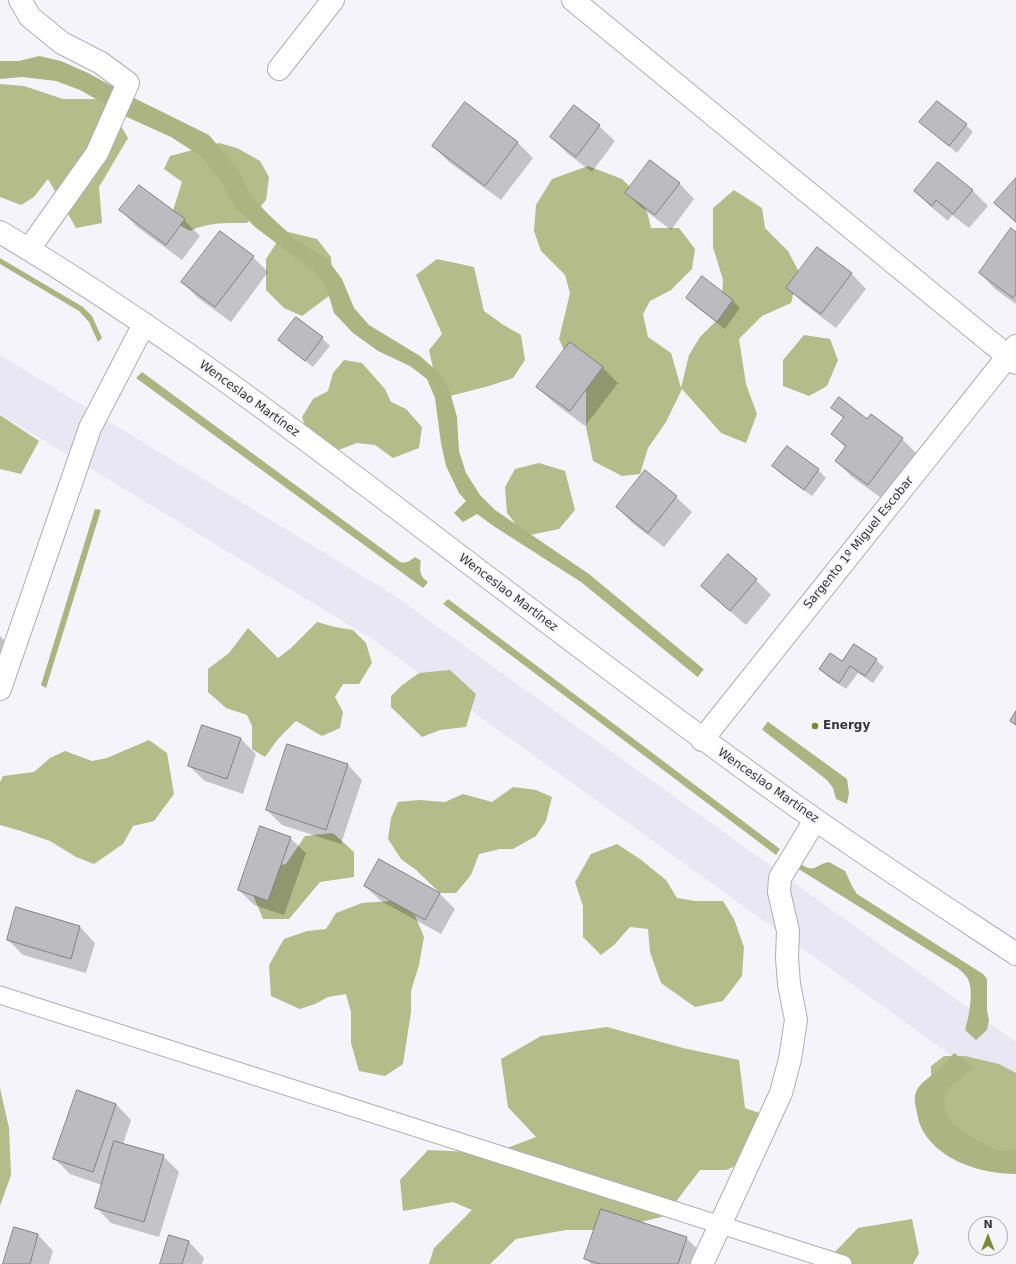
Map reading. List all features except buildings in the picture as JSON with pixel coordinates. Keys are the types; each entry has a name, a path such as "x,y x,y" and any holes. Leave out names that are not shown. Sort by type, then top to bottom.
{"street":[{"path":"20,0 30,17 62,44 101,63 128,84 97,153 29,249"},
{"path":"279,68 333,0"},
{"path":"573,0 1013,355"},
{"name":"Wenceslao Martínez","path":"0,232 29,249 144,324 288,426 702,740 815,820 1016,954"},
{"path":"0,689 90,428 144,324"},
{"name":"Sargento 1º Miguel Escobar","path":"702,740 1013,355"},
{"path":"702,1264 781,1093 790,1059 796,1020 789,984 787,958 788,932 779,892 780,878 815,820"}],"lane":[{"path":"0,995 838,1263"}],"shaded area":[{"path":"39,56 61,61 88,73 136,99 209,135 239,171 250,195 267,213 296,240 327,259 342,279 354,308 369,325 420,356 439,373 450,392 457,417 459,451 466,473 480,495 495,510 589,574 713,677 705,683 581,582 477,514 463,522 454,513 466,501 459,493 446,466 441,443 435,398 427,379 410,366 378,351 353,333 334,313 327,290 316,273 255,227 236,208 222,183 202,157 171,137 129,118 80,90 56,81 22,77 0,79 0,61 19,61"},
{"path":"0,84 24,86 63,99 105,99 128,138 99,187 102,223 76,228 48,179 34,197 21,205 0,197"},
{"path":"219,143 237,148 260,161 269,177 266,200 247,223 225,223 204,226 190,231 170,220 182,182 164,169 170,156"},
{"path":"588,166 622,179 640,197 648,215 651,228 679,228 695,249 692,269 671,290 650,301 643,314 648,337 671,353 681,388 689,355 700,337 721,316 723,280 713,247 713,208 734,190 762,208 765,228 788,251 799,272 791,303 762,316 739,339 746,384 757,414 746,443 721,433 682,389 666,422 648,448 640,474 622,476 593,461 586,427 586,381 570,363 559,339 570,293 565,275 541,251 534,231 536,205 552,179"},
{"path":"284,231 317,239 331,257 333,293 302,316 284,308 266,290 266,259"},
{"path":"0,258 83,307 92,316 102,338 98,342 89,322 79,311 0,264"},
{"path":"437,259 474,267 484,311 521,335 525,360 513,378 450,396 437,386 429,350 442,334 416,275"},
{"path":"804,335 830,339 838,360 827,386 809,396 783,386 783,360"},
{"path":"0,355 392,594 1016,1042 1016,1102 369,637 0,414"},
{"path":"344,360 362,363 385,389 391,402 406,409 422,427 419,448 393,458 375,445 357,443 336,451 313,448 302,417 313,399 328,391 333,373"},
{"path":"142,372 400,562 406,562 415,557 421,561 421,573 423,578 428,582 423,588 136,378"},
{"path":"0,415 39,441 21,474 0,469"},
{"path":"539,463 565,471 575,510 559,529 525,536 507,513 505,487 515,469"},
{"path":"95,509 101,510 46,688 41,685"},
{"path":"448,599 780,849 776,855 443,604"},
{"path":"317,622 353,630 366,643 372,663 359,684 343,684 335,697 343,712 340,728 322,736 296,721 278,739 265,757 252,749 252,726 247,715 226,708 208,692 208,669 229,653 248,628 278,658 291,648"},
{"path":"450,670 476,694 466,727 440,730 422,737 391,707 391,696 401,686 419,673"},
{"path":"756,713 847,779 849,793 847,804 836,799 833,788 827,780 751,721"},
{"path":"149,740 167,753 174,794 154,821 133,826 123,844 94,864 76,857 50,841 0,825 0,782 3,776 34,772 50,758 65,751 92,761 107,758"},
{"path":"513,787 536,790 552,797 546,821 536,836 513,849 500,849 479,854 471,875 456,893 440,893 416,870 401,859 388,839 391,818 398,802 419,800 445,802 463,794 492,802"},
{"path":"333,833 354,852 354,877 320,882 289,919 263,919 253,895 271,867 286,864 305,836"},
{"path":"617,844 640,859 666,880 677,898 695,901 723,901 734,919 744,947 742,976 723,1001 695,1007 661,983 650,952 648,929 630,927 614,945 601,955 583,937 583,906 575,882 591,854"},
{"path":"829,862 845,871 857,894 983,974 987,979 987,1010 989,1020 987,1030 976,1040 965,1030 971,997 970,984 966,976 959,969 797,868 801,864 809,868 815,868"},
{"path":"391,901 414,913 424,937 419,965 411,991 411,1012 403,1064 385,1076 359,1071 351,1043 351,1012 346,994 328,997 315,1004 300,1009 271,996 269,965 284,939 307,931 326,929 336,913 362,903"},
{"path":"607,1027 683,1048 739,1060 745,1108 777,1119 757,1157 726,1170 700,1170 665,1216 609,1230 566,1230 516,1239 490,1264 429,1264 434,1248 472,1210 453,1202 403,1211 400,1180 428,1150 494,1153 536,1137 508,1107 501,1059 541,1036"},
{"path":"954,1053 973,1067 950,1087 944,1096 945,1109 953,1124 976,1140 998,1151 1016,1150 1016,1174 988,1171 960,1163 936,1147 927,1137 920,1125 915,1103 916,1092 920,1085 940,1069"},
{"path":"944,1056 965,1056 999,1064 1016,1073 1016,1152 988,1159 931,1113 931,1066"},
{"path":"0,1088 9,1128 11,1175 0,1206"},
{"path":"912,1219 919,1253 913,1264 826,1264 831,1256 858,1228"}],"pier":[{"path":"705,668 715,677 705,685 696,679"},
{"path":"756,711 769,720 761,731 749,722"}],"place":[{"name":"Energy","path":"815,726"}]}
